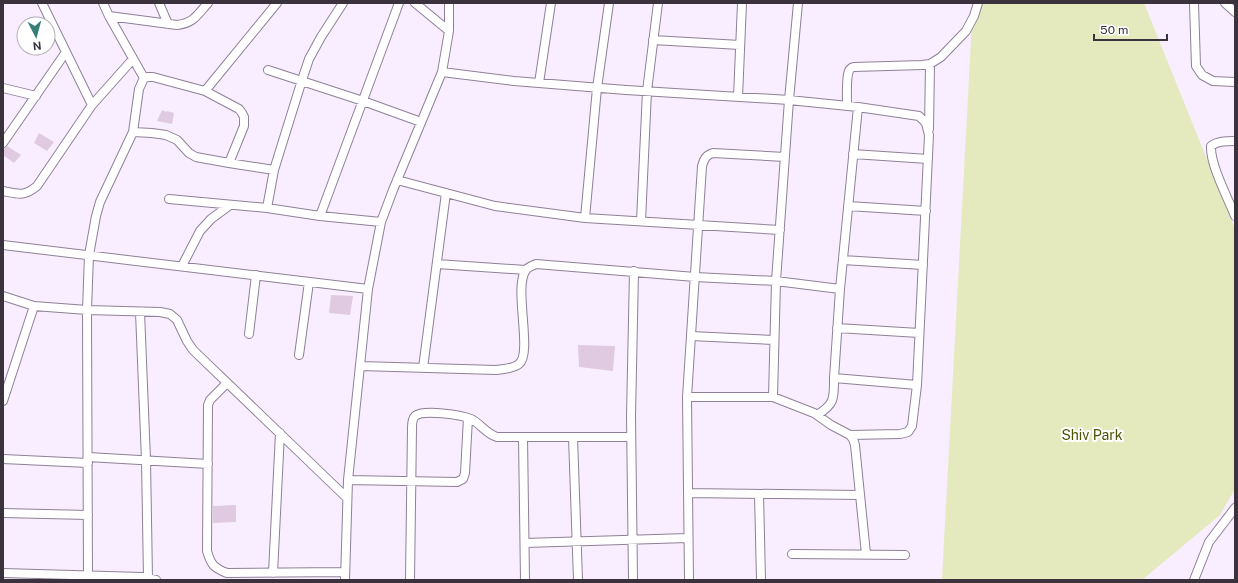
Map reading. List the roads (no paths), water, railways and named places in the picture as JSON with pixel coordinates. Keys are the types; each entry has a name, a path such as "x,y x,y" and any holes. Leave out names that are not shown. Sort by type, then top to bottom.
{"street":[{"path":"42,3 92,105"},
{"path":"103,3 144,78"},
{"path":"159,3 168,24"},
{"path":"109,16 177,25 186,24 193,19 208,3"},
{"path":"205,91 276,3"},
{"path":"267,208 274,170 309,59 320,37 343,3"},
{"path":"320,216 399,3"},
{"path":"415,3 449,31"},
{"path":"227,383 210,400 208,405 207,551 210,561 217,568 227,573 273,572 345,576 348,480 368,288 381,222 442,72 449,31 449,3"},
{"path":"539,83 551,3"},
{"path":"585,218 597,88 609,3"},
{"path":"641,222 647,91 658,3"},
{"path":"738,97 742,3"},
{"path":"773,397 776,281 789,100 798,3"},
{"path":"847,106 850,69 930,64 941,57 966,31 974,16 978,3"},
{"path":"1194,3 1196,66 1202,75 1213,81 1235,82"},
{"path":"1225,3 1235,12"},
{"path":"653,40 740,44"},
{"path":"3,144 66,52"},
{"path":"3,191 26,194 37,186 92,105 133,59"},
{"path":"687,397 773,397 814,413 831,425 850,434 900,434 908,432 912,426 917,385 926,211 930,64"},
{"path":"268,70 302,80 421,122"},
{"path":"442,72 514,81 597,88 789,100 858,107 919,116 926,122 929,135"},
{"path":"144,78 153,77 205,91 239,109 244,117 244,126 230,163"},
{"path":"88,578 87,310 89,255 100,202 133,132 139,89 144,78"},
{"path":"3,88 36,96"},
{"path":"817,415 830,406 834,389 840,289 858,107"},
{"path":"133,132 166,135 177,140 189,153 196,157 274,170"},
{"path":"1235,141 1216,143 1211,146 1211,153 1232,202 1235,216"},
{"path":"689,580 687,397 702,166 704,158 713,153 785,157"},
{"path":"853,154 928,159"},
{"path":"397,180 495,206 585,218 780,230"},
{"path":"423,368 446,193"},
{"path":"169,199 267,208 320,216 381,222"},
{"path":"182,266 200,231 211,219 230,205"},
{"path":"848,206 926,211"},
{"path":"3,245 368,288"},
{"path":"843,260 923,265"},
{"path":"437,264 526,270"},
{"path":"360,366 496,370 512,368 520,364 524,357 522,277 530,266 536,264 776,281 840,289"},
{"path":"633,580 631,437 634,271"},
{"path":"249,334 256,275"},
{"path":"299,355 310,282"},
{"path":"3,296 34,306 170,314 177,320 193,350 347,498"},
{"path":"3,401 34,306"},
{"path":"3,573 88,578 152,579 140,312"},
{"path":"837,328 920,333"},
{"path":"691,336 774,340"},
{"path":"834,378 917,385"},
{"path":"410,580 410,481 412,421 416,416 425,412 456,415 472,419 490,434 497,437 631,437"},
{"path":"348,480 457,482 463,479 465,472 468,418"},
{"path":"273,572 280,433"},
{"path":"850,434 854,439 855,445 866,554"},
{"path":"523,437 525,580"},
{"path":"573,437 578,580"},
{"path":"3,459 146,460 208,464"},
{"path":"688,493 860,495"},
{"path":"759,494 762,580"},
{"path":"1194,580 1209,542 1235,508"},
{"path":"3,513 88,515"},
{"path":"525,543 688,538"},
{"path":"792,554 906,555"}],"park label":[{"name":"Shiv Park","path":"1092,435"}]}
